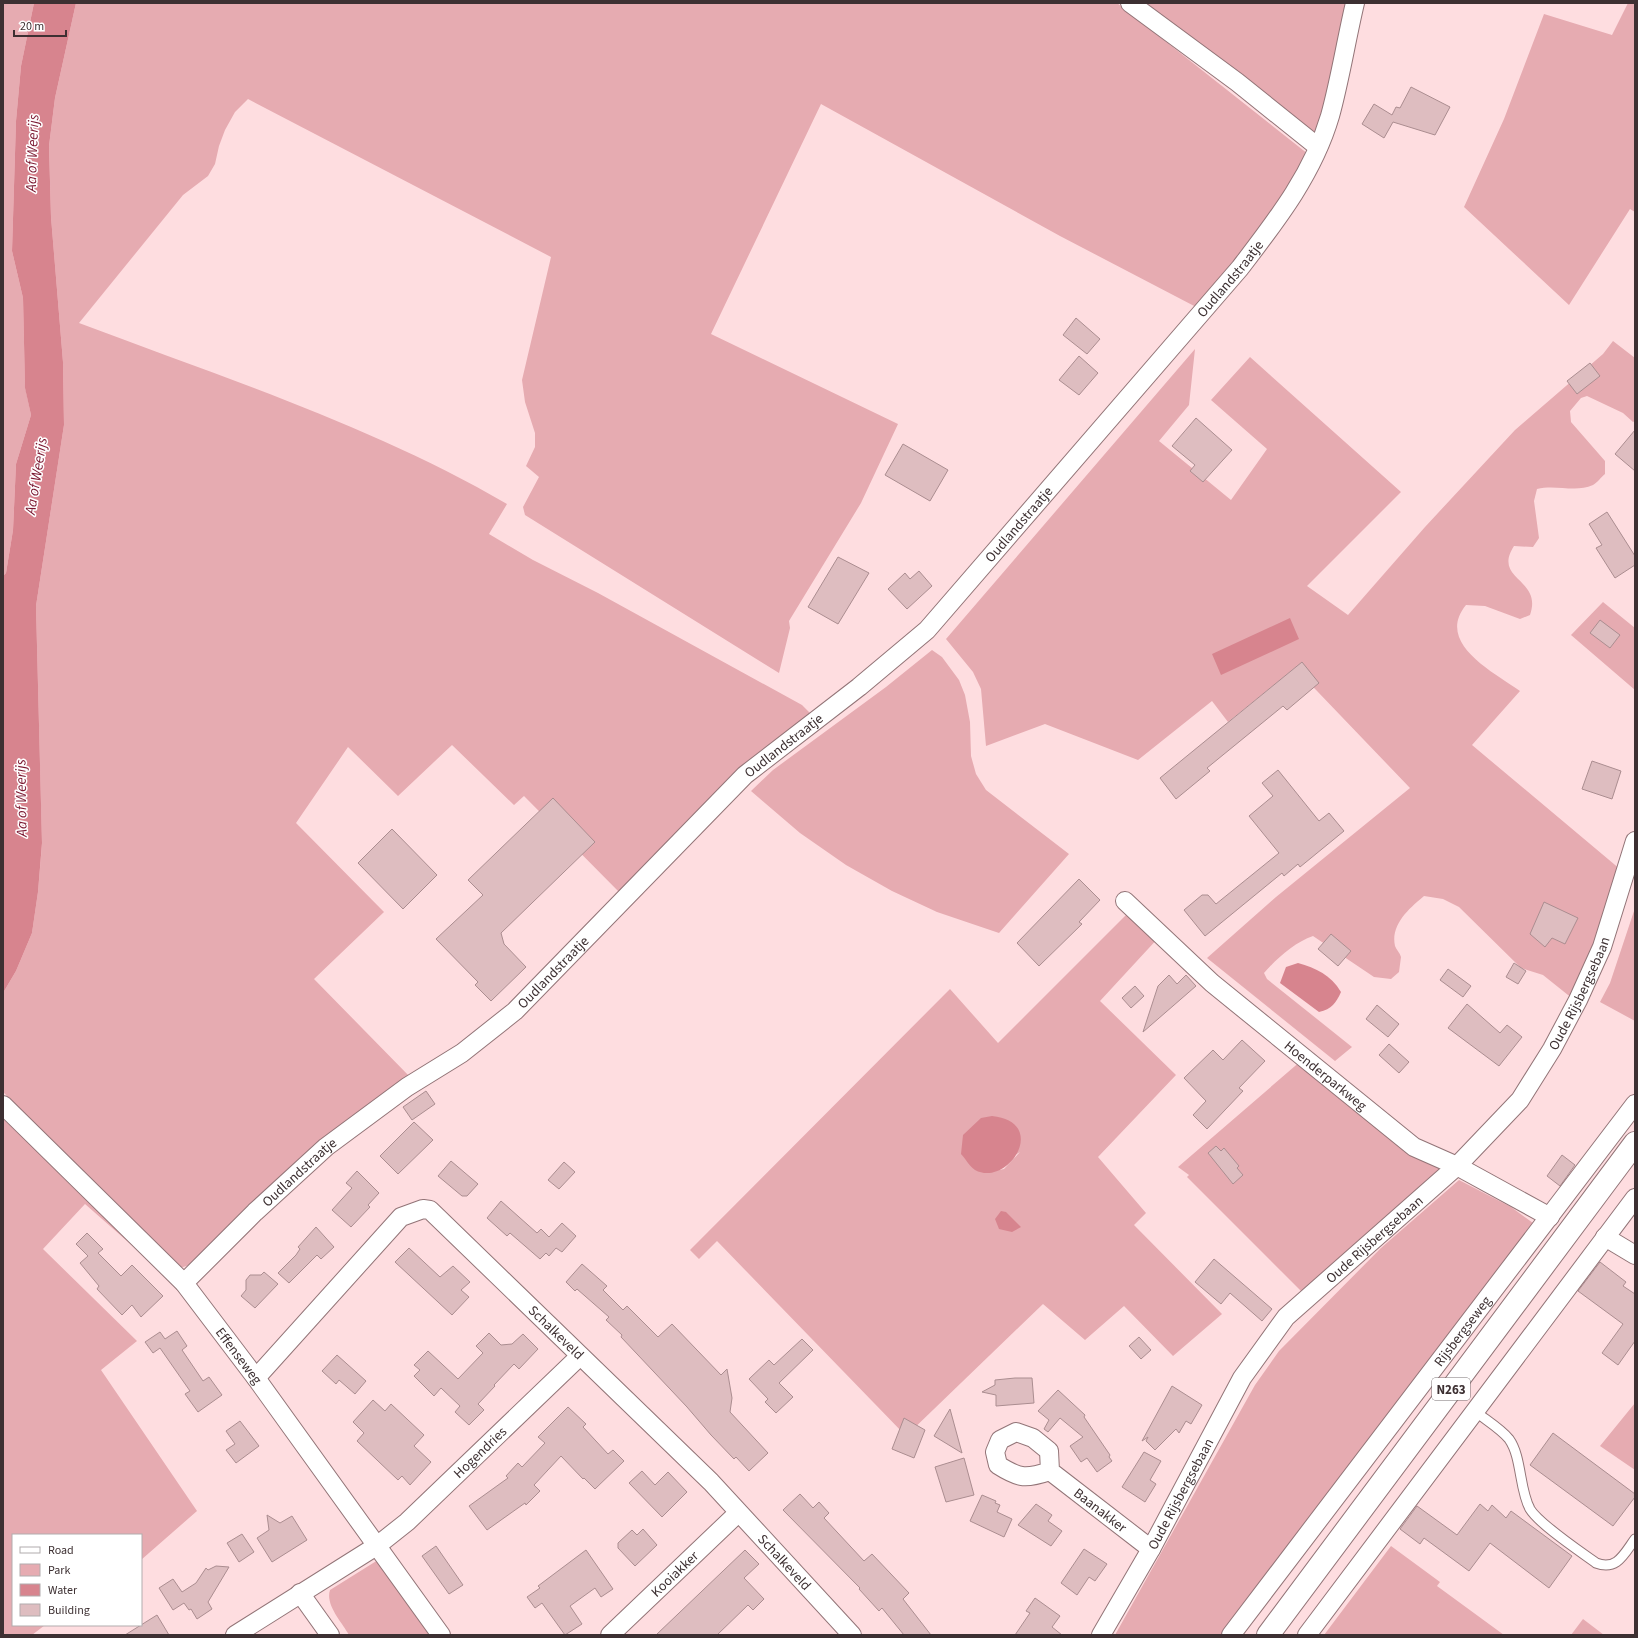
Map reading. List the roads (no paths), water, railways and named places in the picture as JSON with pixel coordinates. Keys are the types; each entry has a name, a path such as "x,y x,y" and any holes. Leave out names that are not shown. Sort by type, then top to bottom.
{"main road":[{"name":"Rijsbergseweg","path":"1268,1635 1635,1143"}],"street":[{"path":"1130,3 1237,82 1318,147"},
{"name":"Oudlandstraatje","path":"184,1283 255,1212 326,1147 408,1087 462,1053 516,1011 745,775 858,687 927,630 1240,268 1280,216 1304,178 1330,117 1354,3"},
{"name":"Oude Rijsbergsebaan","path":"1101,1635 1151,1549 1242,1378 1286,1317 1456,1166 1520,1100 1552,1049 1578,1000 1602,947 1635,841"},
{"name":"Hoenderparkweg","path":"1125,901 1212,983 1414,1147 1456,1166 1550,1217"},
{"name":"Rijsbergseweg","path":"1231,1635 1635,1104"},
{"name":"Effenseweg","path":"3,1105 184,1283 256,1378 441,1635"},
{"path":"1307,1635 1476,1412 1635,1198"},
{"name":"Schalkeveld","path":"256,1378 401,1217 423,1209 430,1210 711,1482 852,1635"},
{"path":"1605,1237 1635,1255"},
{"name":"Hogendries","path":"235,1635 300,1593 378,1546 408,1522 580,1356"},
{"name":"Baanakker","path":"1050,1471 1151,1549"},
{"name":"Kooiakker","path":"610,1635 738,1513"},
{"path":"300,1593 330,1635"}],"lane":[{"path":"1476,1412 1505,1435 1512,1445 1526,1500 1531,1510 1539,1519 1596,1563 1603,1566 1609,1566 1616,1563 1635,1539"}],"water":[{"name":"Aa of Weerijs","path":"34,3 76,3 55,98 49,146 51,217 63,362 64,425 36,606 42,843 38,892 32,933 16,971 3,993 3,576 6,573 13,530 16,464 31,415 25,388 23,298 12,251 16,121 21,66"},
{"path":"1290,618 1299,639 1221,675 1212,654"},
{"path":"1298,963 1311,967 1322,973 1337,986 1341,992 1330,1007 1319,1012 1280,983 1286,967"},
{"path":"992,1116 1009,1121 1018,1130 1021,1140 1018,1152 1010,1162 1000,1170 988,1173 975,1170 961,1154 963,1135 981,1118"},
{"path":"1001,1211 1006,1212 1021,1227 1012,1232 999,1229 995,1219"}]}
